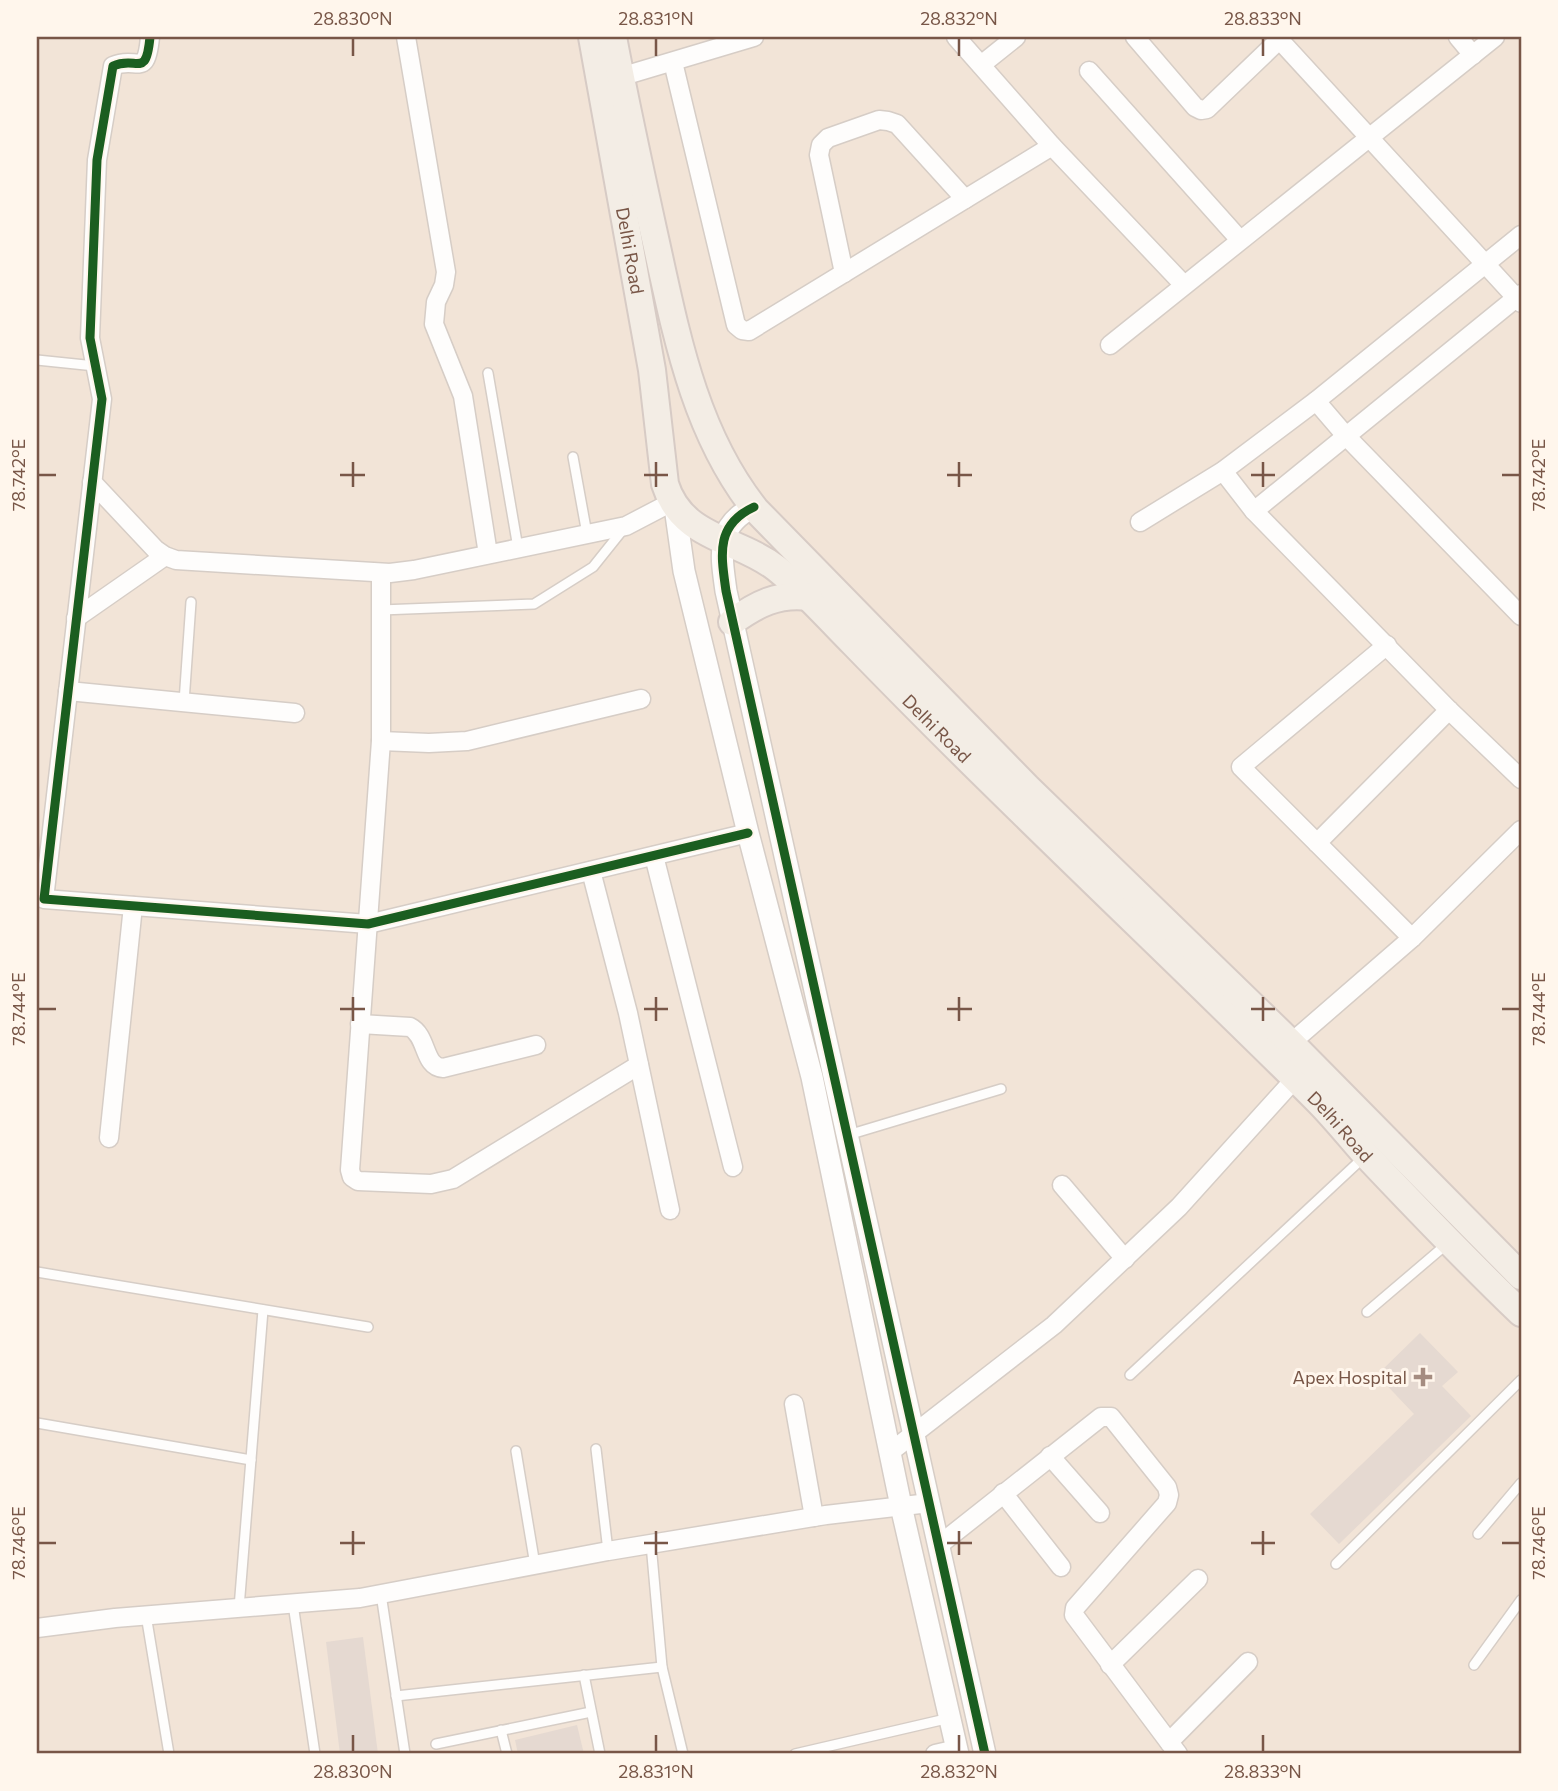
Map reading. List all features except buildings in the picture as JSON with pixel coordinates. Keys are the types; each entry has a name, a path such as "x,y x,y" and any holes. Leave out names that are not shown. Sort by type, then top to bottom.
{"main road":[{"name":"Delhi Road","path":"592,37 652,370 665,484 674,504 687,521 769,563 809,597 934,727 1107,893 1283,1050"},
{"path":"613,37 689,382 701,414 743,494 1302,1070 1521,1276"},
{"path":"658,429 701,414"},
{"path":"732,622 749,609 777,597 809,597"},
{"name":"Delhi Road","path":"1302,1070 1366,1155 1521,1313"}],"street":[{"path":"150,37 145,61 137,65 119,63 113,66 110,72 97,160 90,338 102,399 68,691 40,899 368,924 748,833"},
{"path":"406,37 446,272 444,285 436,302 434,324 463,396 488,554"},
{"path":"620,77 754,37"},
{"path":"956,37 1052,146 1184,285"},
{"path":"981,65 1016,37"},
{"path":"1135,37 1195,107 1201,110 1207,109 1279,38 1485,264 1520,298 1254,512"},
{"path":"1458,37 1473,55"},
{"path":"1110,345 1495,37"},
{"path":"673,62 736,325 749,331 1052,146"},
{"path":"1089,71 1240,240"},
{"path":"844,274 819,155 821,145 828,138 879,120 897,124 965,200"},
{"path":"1140,522 1223,471 1315,401 1521,235"},
{"path":"1315,401 1521,616"},
{"path":"1223,471 1254,512 1449,710 1521,779"},
{"path":"92,482 155,549 165,556 190,561 381,573 414,570 626,526 674,504 684,571 748,833 812,1077 889,1453 957,1751 935,1754"},
{"path":"754,507 739,516 722,541 722,561 732,622 985,1754"},
{"path":"76,618 165,556"},
{"path":"381,573 381,741 350,1170 352,1177 358,1181 432,1184 453,1179 639,1065"},
{"path":"1387,645 1241,767 1412,938"},
{"path":"68,691 295,713"},
{"path":"381,741 467,741 641,699"},
{"path":"1317,843 1449,710"},
{"path":"1283,1050 1412,938 1521,830"},
{"path":"654,856 733,1167"},
{"path":"591,870 639,1065 670,1210"},
{"path":"109,1138 133,906"},
{"path":"360,1024 410,1027 417,1030 431,1063 436,1068 536,1045"},
{"path":"889,1453 1054,1325 1179,1207 1302,1070"},
{"path":"1062,1185 1125,1259"},
{"path":"794,1404 814,1517"},
{"path":"939,1545 1101,1417 1111,1417 1167,1487 1169,1495 1167,1503 1075,1608 1077,1621 1173,1748 1248,1662"},
{"path":"1050,1456 1100,1513"},
{"path":"1003,1493 1061,1567"},
{"path":"37,1628 146,1615 293,1604 381,1594 650,1544 814,1517 929,1503"},
{"path":"1110,1665 1198,1579"}],"lane":[{"path":"37,360 95,366"},
{"path":"488,373 518,548"},
{"path":"573,457 587,534"},
{"path":"381,610 534,604 593,567 626,526"},
{"path":"184,702 191,601"},
{"path":"847,1136 1001,1089"},
{"path":"1130,1375 1366,1155"},
{"path":"1367,1312 1450,1242"},
{"path":"37,1272 368,1327"},
{"path":"239,1608 263,1310"},
{"path":"1336,1563 1521,1380"},
{"path":"37,1423 251,1460"},
{"path":"596,1450 608,1551"},
{"path":"516,1451 535,1564"},
{"path":"1478,1534 1521,1483"},
{"path":"650,1544 662,1667 684,1754"},
{"path":"381,1594 405,1754"},
{"path":"1474,1665 1521,1600"},
{"path":"293,1604 315,1754"},
{"path":"146,1615 169,1754"},
{"path":"396,1696 662,1667"},
{"path":"584,1675 600,1754"},
{"path":"436,1744 591,1712"},
{"path":"795,1754 950,1718"},
{"path":"501,1730 507,1754"}],"shaded area":[{"path":"37,37 1521,37 1521,1754 37,1754"}],"cycle path":[{"path":"150,37 143,62 113,66 97,160 90,338 102,399 44,899 368,924 748,833"},
{"path":"754,507 732,523 723,542 726,591 985,1754"}],"place":[{"name":"Apex Hospital","path":"1423,1377"}]}
